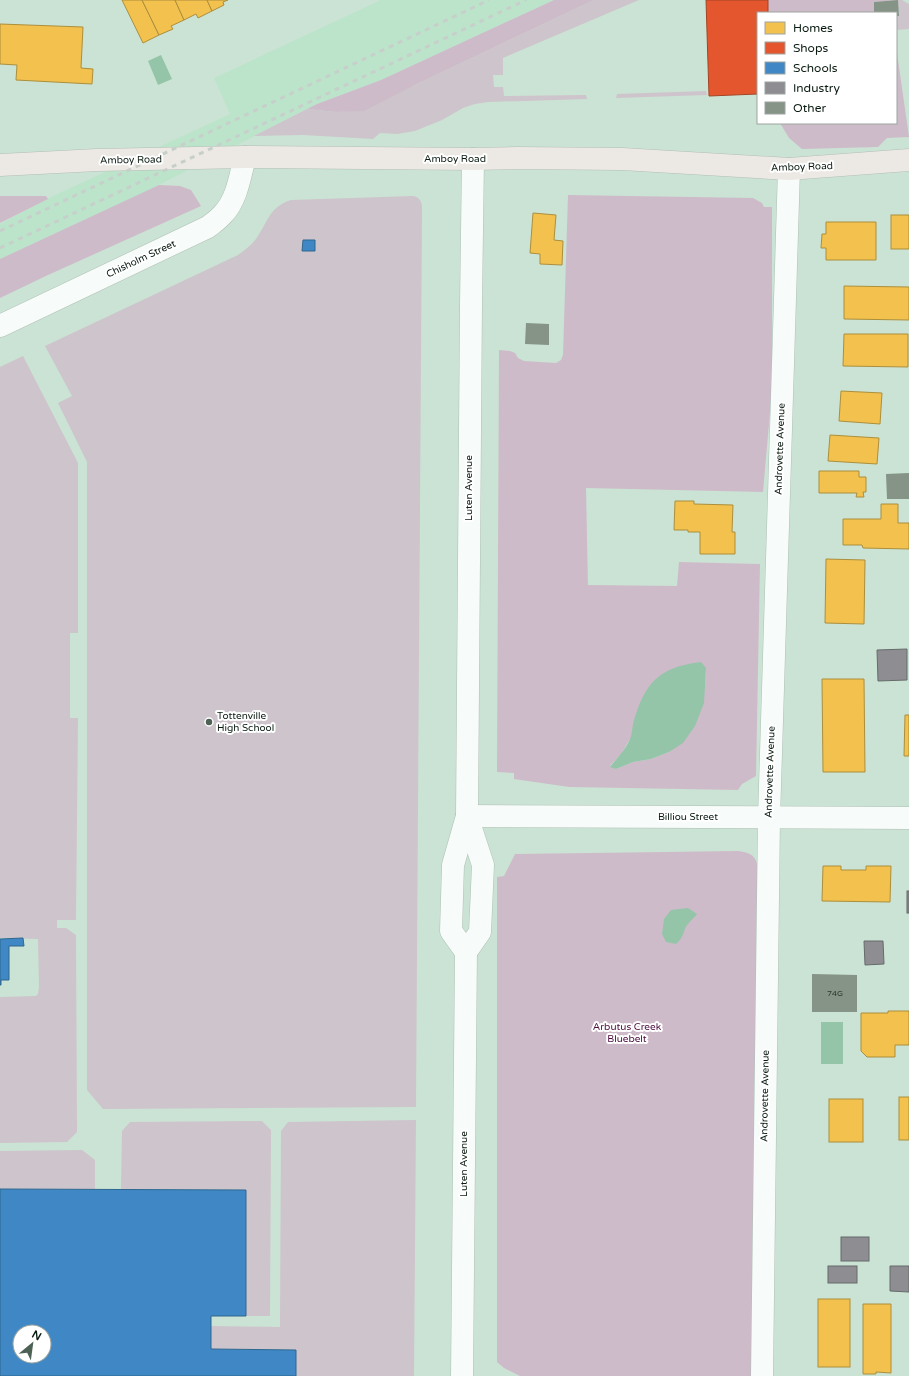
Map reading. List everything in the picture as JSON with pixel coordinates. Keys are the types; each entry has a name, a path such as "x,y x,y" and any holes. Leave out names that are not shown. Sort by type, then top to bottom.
{"main road":[{"name":"Amboy Road","path":"0,165 96,160 245,158 516,158 622,159 789,169 909,160"}],"street":[{"name":"Chisholm Street","path":"0,326 208,227 224,214 230,203 236,191 245,158"},
{"name":"Luten Avenue","path":"466,952 451,930 453,864 467,816 473,159"},
{"name":"Androvette Avenue","path":"762,1376 769,818 789,169"},
{"name":"Luten Avenue","path":"462,1376 466,952 480,932 483,865 467,816"},
{"name":"Billiou Street","path":"467,816 909,818"}],"shaded area":[{"path":"381,0 554,0 381,80 317,104 145,192 0,259 0,224 51,197 230,114 214,78"},
{"path":"594,0 639,0 503,58 503,75 493,75 494,87 503,87 504,96 586,95 587,99 488,102 475,104 463,108 442,120 415,131 397,134 380,133 373,139 303,135 254,136 307,109 336,112 364,110"},
{"path":"902,0 909,4 909,29 897,30 897,16 899,16 898,1 888,1"},
{"path":"161,55 172,79 158,85 148,61"},
{"path":"706,91 707,95 616,98 617,94"},
{"name":"Tottenville High School","path":"413,196 419,199 422,206 416,1107 103,1109 87,1090 87,462 58,403 72,396 45,346 238,255 256,239 274,210 291,200"},
{"path":"23,356 78,463 78,633 70,633 70,718 78,718 76,920 57,920 57,928 66,928 76,935 77,1132 67,1142 0,1143 0,997 36,996 38,994 39,987 38,939 0,938 0,367"},
{"path":"701,662 706,668 704,703 695,726 683,743 669,752 651,759 633,762 616,769 610,767 628,743 637,710 648,688 664,673 674,668 686,664"},
{"path":"688,908 697,914 686,926 681,938 676,944 666,942 662,934 664,919 671,910"},
{"path":"821,1022 843,1022 843,1064 821,1064"},
{"path":"416,1120 414,1376 296,1376 296,1350 211,1349 211,1326 280,1327 281,1131 288,1122"},
{"path":"262,1121 271,1130 270,1316 246,1316 246,1190 121,1189 122,1131 130,1122"},
{"path":"82,1150 95,1160 95,1189 0,1189 0,1151"}],"green space":[{"path":"554,0 594,0 417,84 364,111 336,112 307,109 381,80"},
{"path":"768,0 888,0 874,2 874,12 768,12"},
{"path":"897,53 909,137 887,138 878,147 802,149 789,138 781,124 897,124"},
{"path":"159,185 180,186 191,190 201,206 0,298 0,259"},
{"path":"568,195 753,198 762,203 764,207 772,207 772,389 763,492 586,488 588,585 677,586 679,562 760,564 756,776 742,784 738,790 569,787 514,779 514,773 497,772 499,350 515,353 518,358 524,361 556,363 561,360 563,355","holes":["706,668 705,685 669,752 651,759 633,762 616,769 610,766 621,754 630,739"]},
{"path":"0,196 46,196 48,199 0,223"},
{"name":"Arbutus Creek Bluebelt","path":"738,851 754,857 758,867 753,1376 520,1376 504,1368 497,1362 497,877 504,876 515,854"}],"building: Homes":[{"path":"122,0 142,0 159,35 143,43"},
{"path":"142,0 175,0 184,20 171,26 173,29 159,35"},
{"path":"175,0 207,0 212,11 198,18 196,14 184,20"},
{"path":"207,0 228,0 223,2 224,5 212,11"},
{"path":"0,24 83,27 81,68 93,69 92,84 16,80 17,65 0,64"},
{"path":"533,213 556,215 554,240 563,241 562,265 540,264 540,254 530,253"},
{"path":"891,215 909,215 909,249 891,249"},
{"path":"826,222 876,222 876,260 826,260 826,248 821,248 822,234 826,234"},
{"path":"844,286 909,287 909,320 844,319"},
{"path":"844,334 908,334 908,367 843,366"},
{"path":"841,391 882,393 880,424 839,421"},
{"path":"830,435 879,438 877,464 828,461"},
{"path":"819,471 859,471 859,477 866,477 866,492 863,492 864,497 856,497 857,493 819,493"},
{"path":"675,501 694,501 694,504 733,505 732,532 735,532 735,554 700,554 700,532 674,530"},
{"path":"881,504 898,504 898,523 909,523 909,549 863,548 862,545 843,545 843,519 881,519"},
{"path":"826,559 865,560 864,624 825,623"},
{"path":"822,679 864,679 865,772 823,772"},
{"path":"905,715 909,715 909,756 904,756"},
{"path":"823,866 841,866 841,870 866,870 866,866 891,866 890,902 822,901"},
{"path":"888,1011 909,1011 909,1045 895,1045 895,1057 867,1057 861,1051 861,1013 888,1013"},
{"path":"899,1097 909,1097 909,1140 899,1140"},
{"path":"829,1099 863,1099 863,1142 829,1142"},
{"path":"818,1299 850,1299 850,1367 818,1367"},
{"path":"863,1304 891,1304 891,1373 876,1372 876,1374 863,1374"}],"building: Shops":[{"path":"706,0 768,0 768,12 757,12 757,94 709,96"}],"building: Schools":[{"path":"303,240 315,240 315,251 302,251"},
{"path":"23,938 24,946 9,946 9,980 1,980 0,985 0,939"},
{"path":"0,1189 246,1190 246,1316 211,1316 211,1349 296,1350 296,1376 0,1376"}],"building: Industry":[{"path":"907,649 907,680 878,681 877,650"},
{"path":"907,891 909,891 909,913 907,913"},
{"path":"864,941 883,941 884,964 865,965"},
{"path":"841,1237 869,1237 869,1261 841,1261"},
{"path":"828,1266 857,1266 857,1283 828,1283"},
{"path":"890,1266 909,1266 909,1292 890,1291"}],"building: Other":[{"path":"898,0 899,16 897,16 897,12 874,12 874,2"},
{"path":"526,323 549,324 549,345 525,344"},
{"path":"909,473 909,499 887,499 886,474"},
{"path":"812,974 857,975 857,1012 812,1012"}],"railway":[{"path":"0,231 489,0"},
{"path":"0,248 526,0"}],"place":[{"name":"Tottenville High School","path":"209,722"}]}
